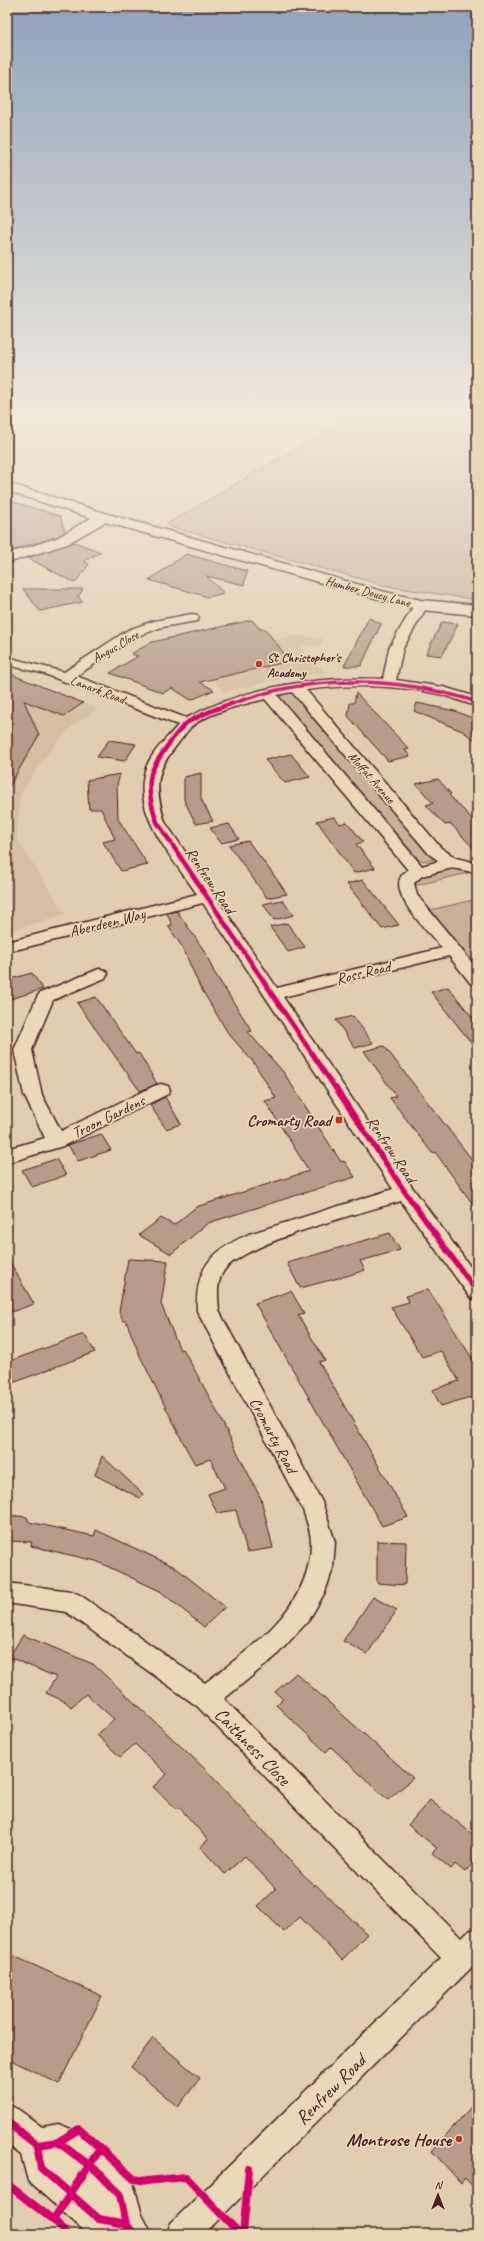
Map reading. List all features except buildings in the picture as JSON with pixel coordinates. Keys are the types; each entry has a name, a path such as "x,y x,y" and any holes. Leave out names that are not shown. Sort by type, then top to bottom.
{"street":[{"name":"Humber Doucy Lane","path":"95,515 380,595 422,605 477,610"},
{"path":"7,558 62,541 103,517"},
{"path":"389,682 396,648 422,605"},
{"name":"Angus Close","path":"65,677 133,633 159,624 192,618"},
{"name":"Lanark Road","path":"7,662 46,670 187,723"},
{"name":"Renfrew Road","path":"477,702 443,691 389,682 332,682 267,692 215,709 187,723 157,760 151,774 151,802 157,822 206,898 273,994 406,1192 477,1292"},
{"name":"Moffat Avenue","path":"296,687 436,850 452,863"},
{"name":"Moffat Avenue","path":"267,692 418,871 452,863 477,868"},
{"path":"418,871 411,874 407,879 405,888 409,896 477,980"},
{"name":"Aberdeen Way","path":"7,947 206,898"},
{"name":"Ross Road","path":"273,994 453,950"},
{"name":"Troon Gardens","path":"56,1141 33,1095 23,1050 46,997 99,974"},
{"name":"Troon Gardens","path":"7,1156 56,1141 161,1090"},
{"name":"Cromarty Road","path":"206,1698 290,1628 309,1602 321,1572 323,1540 314,1509 208,1311 206,1293 210,1275 220,1259 236,1248 256,1239 406,1192"},
{"name":"Caithness Close","path":"7,1593 71,1602 206,1698 469,1950"},
{"name":"Renfrew Road","path":"182,2234 469,1950"},
{"path":"17,2135 42,2168 99,2219 130,2229"}],"shaded area":[{"path":"183,515 477,515 477,600 387,586 171,527 167,524"},
{"name":"St Christopher's Academy","path":"298,635 324,639 319,646 308,645 302,646 301,648 325,673 279,679 224,692 195,656"},
{"path":"7,677 28,683 98,709 75,724 59,740 40,764 20,795 17,839 65,914 7,932"},
{"path":"290,692 293,693 434,859 427,861 419,860 278,697"},
{"path":"456,867 476,871 409,887 420,875"},
{"path":"477,899 477,962 462,954 426,911"}],"cycle path":[{"path":"477,702 443,691 412,685 356,682 310,685 282,689 215,709 187,723 157,760 151,774 150,786 151,802 157,822 405,1192 477,1292"},
{"path":"7,2122 37,2145 41,2168 99,2219 126,2224"},
{"path":"58,2142 79,2129 134,2179 147,2181 186,2177 240,2234"},
{"path":"37,2145 58,2142 97,2171 120,2195 126,2224 134,2234"},
{"path":"53,2220 100,2149"},
{"path":"243,2234 249,2169"},
{"path":"7,2184 57,2223 67,2234"}],"place":[{"name":"St Christopher's Academy","path":"259,664"},
{"name":"Cromarty Road","path":"339,1120"},
{"name":"Montrose House","path":"459,2139"}]}
